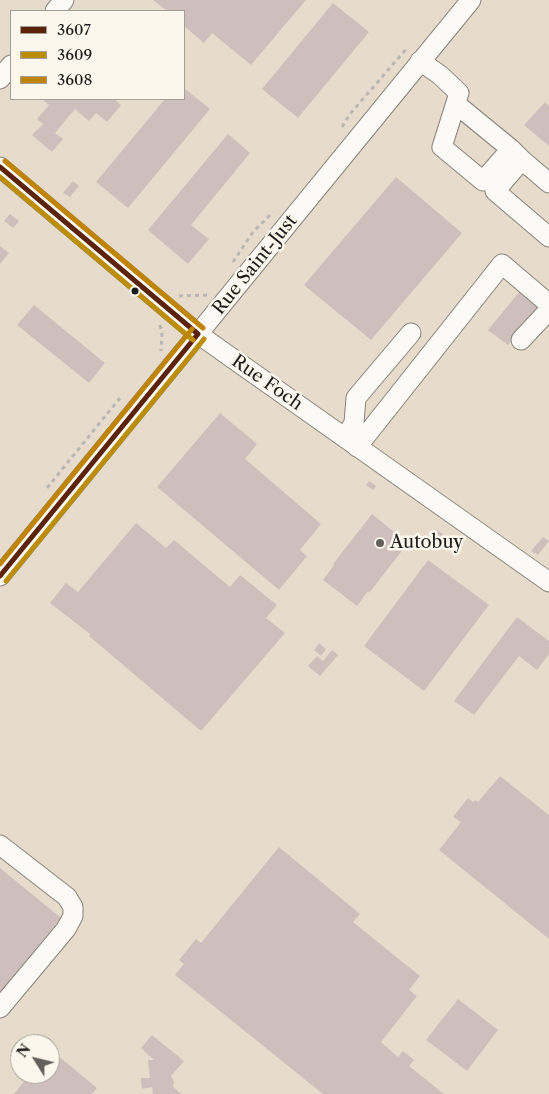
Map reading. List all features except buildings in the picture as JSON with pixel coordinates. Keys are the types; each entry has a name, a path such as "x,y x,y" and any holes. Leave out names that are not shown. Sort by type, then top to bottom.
{"street":[{"path":"56,10 64,0"},
{"name":"Rue Saint-Just","path":"0,576 471,0"},
{"path":"420,61 440,75 459,94 442,147 483,181 516,155"},
{"path":"0,79 10,66"},
{"path":"456,104 549,183"},
{"path":"516,155 495,191 549,237"},
{"name":"Rue Foch","path":"0,167 198,334 549,582"},
{"path":"351,442 502,264 549,304"},
{"path":"521,340 549,310"},
{"path":"351,442 356,398 411,333"},
{"path":"0,845 67,897 73,907 73,916 66,929 0,1008"}],"path":[{"path":"340,132 350,114 410,45"},
{"path":"231,267 234,259 254,232 278,208"},
{"path":"160,357 162,333 157,315 163,305 175,297 206,296 212,292"},
{"path":"43,494 125,393"}],"transit line":[{"name":"3608","path":"5,161 203,328"},
{"name":"3607","path":"0,167 198,334"},
{"name":"3609","path":"0,177 193,340"},
{"name":"3608","path":"0,564 192,329"},
{"name":"3607","path":"0,576 198,334"},
{"name":"3609","path":"6,581 204,339"}],"place":[{"name":"Autobuy","path":"380,543"}]}
